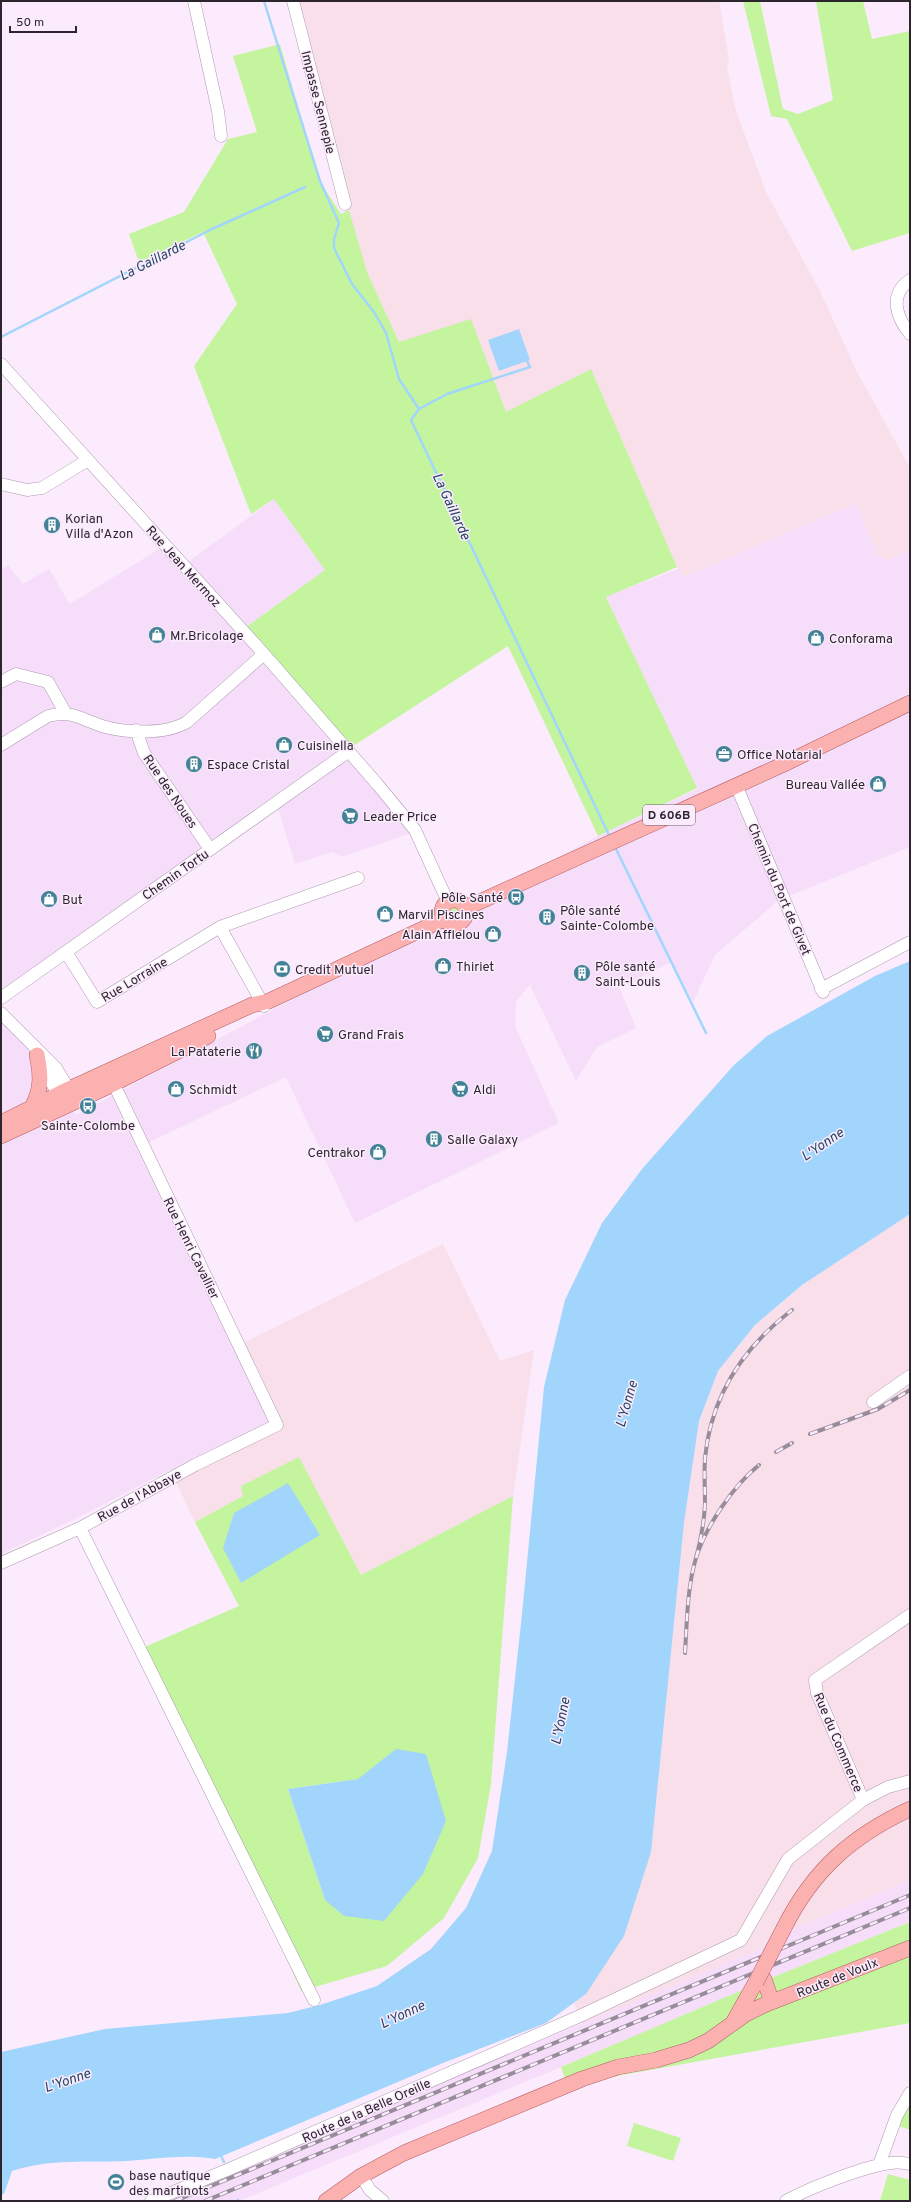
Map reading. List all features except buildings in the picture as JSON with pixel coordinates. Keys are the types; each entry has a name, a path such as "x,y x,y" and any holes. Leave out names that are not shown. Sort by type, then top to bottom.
{"main road":[{"name":"D 606B","path":"466,908 736,785 910,703"},
{"path":"459,901 466,908 466,917 461,923 450,924 444,919 443,908 448,902 459,901"},
{"path":"1,1136 67,1098 444,919"},
{"path":"32,1107 40,1087 41,1077 37,1055"},
{"path":"1,1123 32,1107 67,1098"},
{"path":"734,2022 761,1977 796,1903 830,1860 881,1822 910,1809"},
{"name":"Route de Voulx","path":"326,2201 361,2176 404,2153 582,2079 689,2050 708,2041 734,2022 768,2004 910,1948"},
{"path":"761,1977 768,2004"}],"street":[{"path":"194,1 218,111 221,136"},
{"name":"Impasse Sennepie","path":"294,1 345,204"},
{"path":"910,280 901,290 897,306 900,321 910,334"},
{"name":"Rue Jean Mermoz","path":"1,364 264,654 349,751 415,830 448,902"},
{"path":"1,484 34,490 42,488 88,460"},
{"path":"1,745 48,716 66,714 81,716 113,729 167,730 181,726 264,654"},
{"path":"1,682 16,674 48,682 66,714"},
{"name":"Rue des Noues","path":"136,730 144,753 210,849"},
{"name":"Chemin Tortu","path":"1,998 349,751"},
{"name":"Chemin du Port de Givet","path":"736,785 822,991 910,942"},
{"name":"Rue Lorraine","path":"66,952 97,1002 220,927 358,878"},
{"path":"220,927 265,1003"},
{"path":"1,1013 30,1040 56,1068 67,1098"},
{"path":"30,1040 37,1055 67,1098"},
{"name":"Rue Henri Cavallier","path":"111,1078 277,1425"},
{"path":"873,1402 910,1376"},
{"name":"Rue de l'Abbaye","path":"1,1563 80,1528 195,1465 277,1425"},
{"path":"80,1528 314,2000"},
{"name":"Rue du Commerce","path":"863,1800 817,1692 815,1680 910,1615"},
{"name":"Route de la Belle Oreille","path":"151,2201 227,2170 580,2016 741,1940 788,1860 863,1800 888,1787 910,1781"},
{"path":"879,2165 897,2115 910,2093"},
{"path":"786,2201 848,2175 879,2165 893,2162 910,2164"},
{"path":"361,2176 367,2187 383,2201"}],"shaded area":[{"path":"295,1 719,1 729,60 727,67 736,111 766,192 821,293 855,368 910,468 910,549 889,560 878,556 856,503 684,577 677,567 591,369 506,412 471,320 399,342 367,272 345,198"},
{"path":"274,499 325,570 243,629 414,832 342,857 332,852 295,864 275,799 1,995 1,570 8,565 23,584 49,569 70,604 169,543 188,562"},
{"path":"856,503 878,556 889,560 910,549 910,847 779,900 715,955 693,1002 672,962 619,987 636,1028 597,1047 576,1081 530,985 516,1001 515,1026 559,1123 355,1223 286,1077 137,1148 272,1424 170,1470 81,1516 1,1554 1,1006 76,1115 598,836 697,789 606,596"},
{"path":"910,1214 910,1880 789,1931 767,1946 582,2024 574,2003 586,1994 651,1852 684,1523 699,1421 718,1371 755,1325 802,1285"},
{"path":"443,1244 500,1361 534,1350 513,1496 361,1575 299,1457 243,1496 195,1522 170,1470 272,1424 235,1347"},
{"path":"910,1880 910,1922 771,1978 771,1969 789,1931"},
{"path":"767,1946 748,1988 561,2067 239,2201 158,2201"}],"green space":[{"path":"743,1 760,1 783,109 798,114 833,100 816,1 863,1 872,39 910,31 910,233 852,251 787,119 771,116"},
{"path":"280,44 319,180 341,214 349,210 367,272 399,342 471,319 506,412 591,369 677,567 606,597 697,788 598,836 508,646 350,748 242,630 325,570 274,499 251,514 194,366 237,304 203,232 139,262 129,234 184,212 228,139 257,132 233,56"},
{"path":"454,904 460,906 462,912 460,918 454,920 448,918 446,912 448,906"},
{"path":"299,1457 361,1575 513,1496 491,1784 478,1858 444,1918 387,1966 301,1991 266,1912 140,1649 239,1606 195,1522 243,1496 241,1486","holes":["358,1779 325,1900 288,1789"]},
{"path":"910,1922 910,2023 567,2085 561,2067 771,1978"},
{"path":"910,2098 910,2130 896,2125"},
{"path":"634,2123 681,2138 673,2161 627,2146"},
{"path":"888,2174 910,2180 910,2201 880,2201"}],"water":[{"path":"519,329 530,360 499,371 488,340"},
{"name":"L'Yonne","path":"910,961 910,1214 802,1285 755,1325 718,1371 699,1421 684,1523 651,1852 624,1936 586,1994 546,2023 443,2063 215,2159 182,2157 127,2161 41,2164 12,2171 4,2194 1,2195 1,2052 105,2029 288,2013 320,2005 377,1986 431,1949 466,1908 492,1851 507,1752 544,1387 565,1300 602,1223 642,1169 733,1066 767,1036 875,976"},
{"path":"288,1483 320,1535 241,1583 223,1548 234,1513"},
{"path":"396,1749 426,1754 446,1821 423,1874 384,1921 344,1916 325,1900 288,1789 358,1779"}],"waterway":[{"name":"La Gaillarde","path":"264,1 320,181 339,223 334,239 334,248 352,284 374,312 386,333 399,379 419,409 411,420 609,835"},
{"name":"La Gaillarde","path":"1,337 210,230 305,187"},
{"path":"419,409 447,394 530,367 526,359"},
{"name":"La Gaillarde","path":"616,849 706,1033"},
{"path":"220,2154 224,2162"}],"railway":[{"path":"696,1558 705,1511 705,1458 708,1435 714,1414 733,1375 745,1357 759,1340 792,1310"},
{"path":"810,1434 878,1409 910,1390"},
{"path":"776,1452 792,1443"},
{"path":"685,1653 688,1605 696,1558 713,1520 730,1495 759,1465"},
{"path":"175,2201 910,1895"},
{"path":"205,2201 910,1908"}],"place":[{"name":"Korian Villa d'Azon","path":"52,525"},
{"name":"Mr.Bricolage","path":"157,635"},
{"name":"Conforama","path":"816,638"},
{"name":"Cuisinella","path":"284,745"},
{"name":"Office Notarial","path":"724,754"},
{"name":"Espace Cristal","path":"194,764"},
{"name":"Bureau Vallée","path":"878,784"},
{"name":"Leader Price","path":"350,816"},
{"name":"Pôle Santé","path":"516,897"},
{"name":"But","path":"49,899"},
{"name":"Marvil Piscines","path":"385,914"},
{"name":"Pôle santé Sainte-Colombe","path":"547,917"},
{"name":"Alain Afflelou","path":"493,934"},
{"name":"Thiriet","path":"443,966"},
{"name":"Credit Mutuel","path":"282,969"},
{"name":"Pôle santé Saint-Louis","path":"582,973"},
{"name":"Grand Frais","path":"325,1034"},
{"name":"La Pataterie","path":"254,1051"},
{"name":"Schmidt","path":"176,1089"},
{"name":"Aldi","path":"460,1089"},
{"name":"Sainte-Colombe","path":"88,1106"},
{"name":"Salle Galaxy","path":"434,1139"},
{"name":"Centrakor","path":"378,1152"},
{"name":"base nautique des martinots","path":"116,2182"}]}
